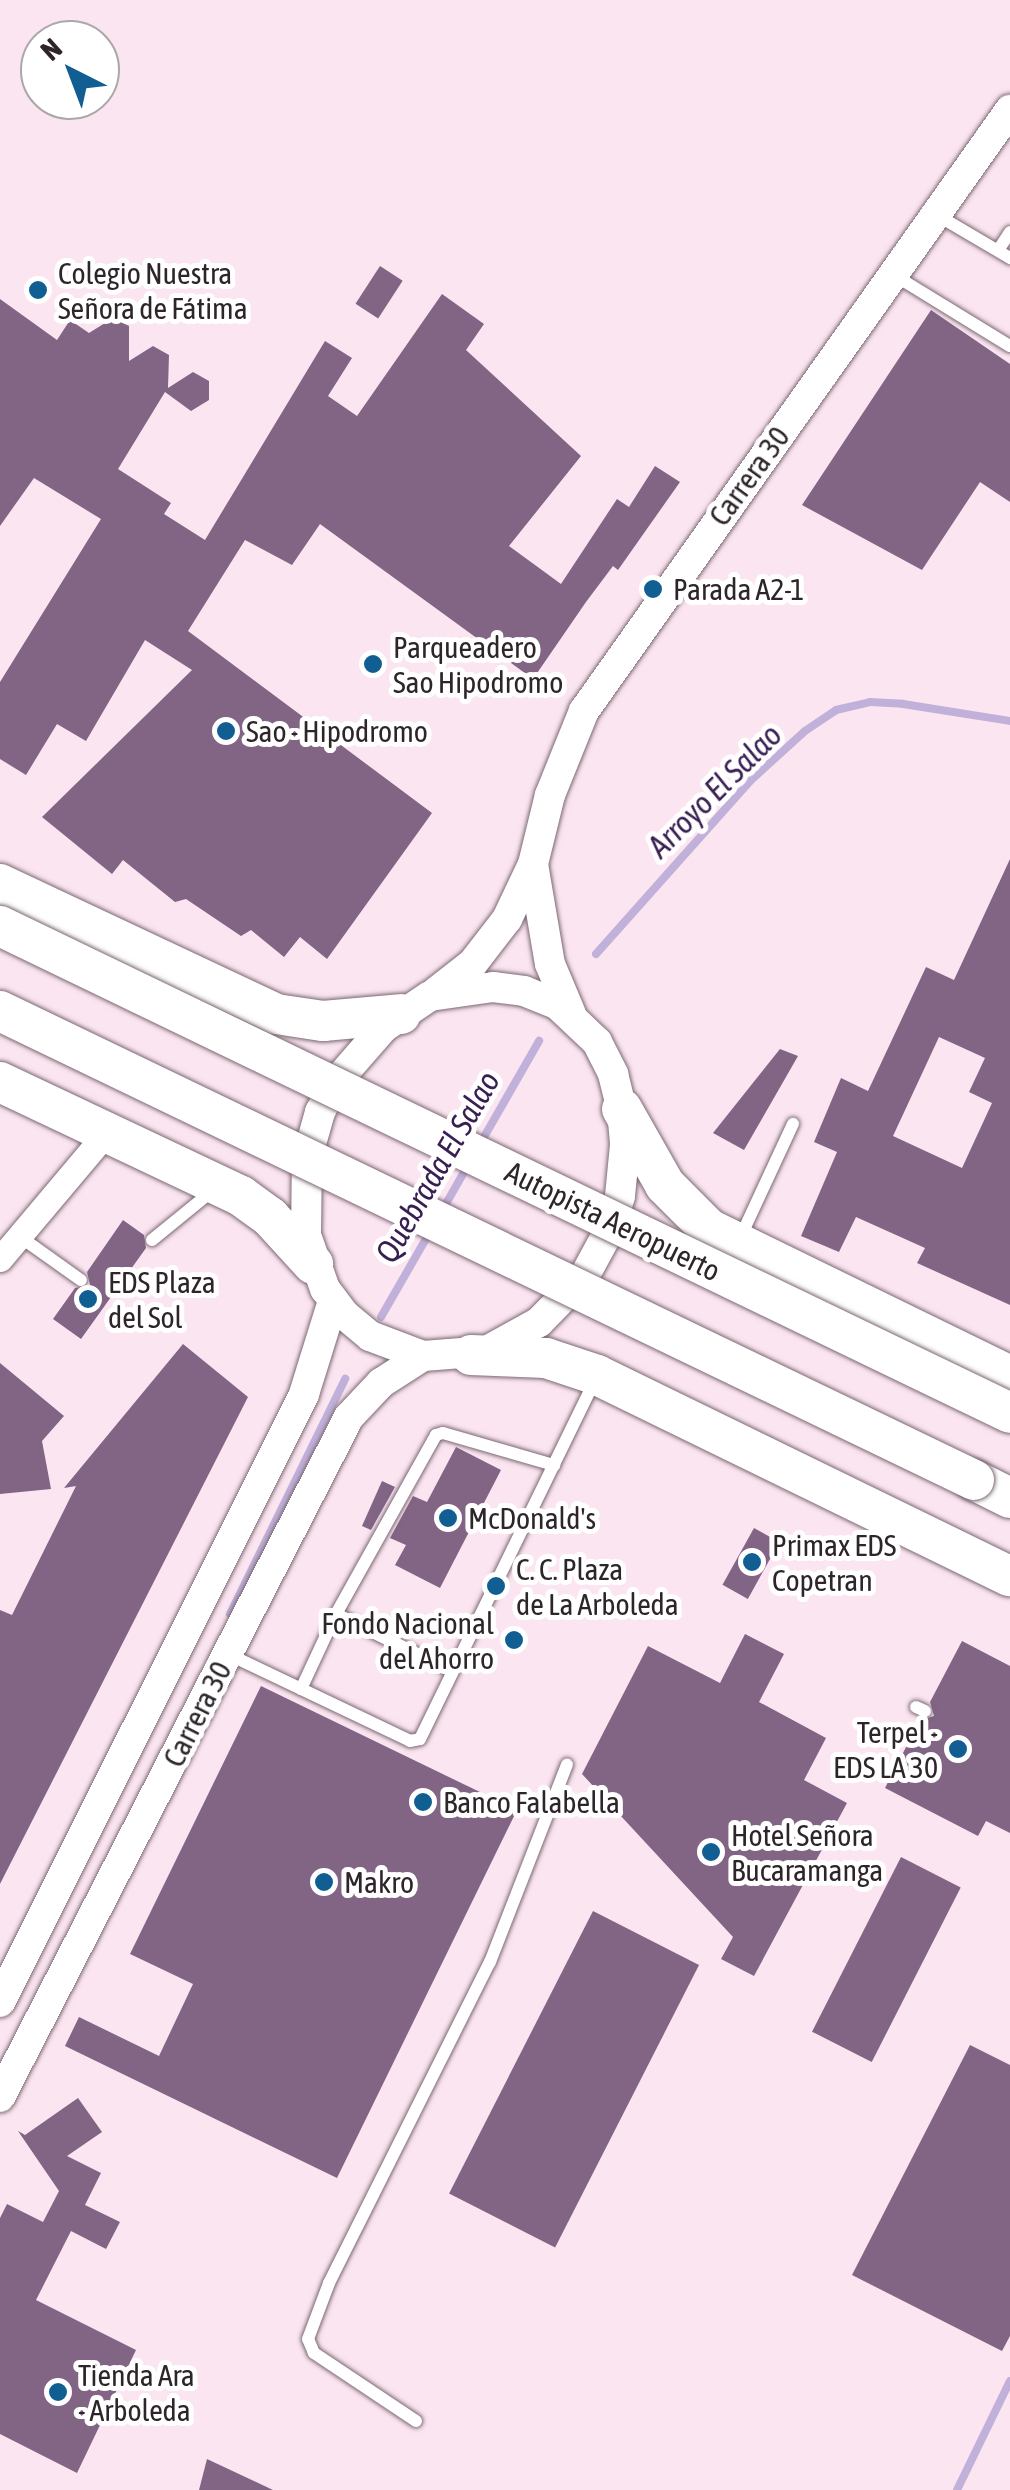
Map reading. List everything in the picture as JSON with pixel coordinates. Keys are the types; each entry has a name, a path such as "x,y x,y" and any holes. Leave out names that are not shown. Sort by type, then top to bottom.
{"highway":[{"path":"0,884 276,1014 323,1021 416,1005"},
{"name":"Autopista Aeropuerto","path":"0,926 1010,1413"},
{"path":"0,1011 1010,1498"},
{"path":"0,1082 220,1185 270,1217 313,1264"},
{"path":"622,1109 645,1154 674,1196 709,1228 1010,1376"},
{"path":"471,1355 546,1358 597,1375 1010,1576"}],"street":[{"name":"Carrera 30","path":"416,1005 473,963 491,943 533,864 550,794 584,711 1010,110"},
{"name":"Carrera 30","path":"533,864 547,950 571,1014"},
{"path":"462,988 506,988 540,996 571,1014 604,1056 622,1109 624,1160 616,1212 585,1275 526,1332 471,1355 423,1356 370,1336 332,1302 313,1264 306,1235 304,1187 320,1112 347,1066 416,1005 462,988"},
{"path":"0,1260 106,1132"},
{"name":"Carrera 30","path":"0,2002 304,1394 332,1302"},
{"name":"Carrera 30","path":"0,2097 349,1417 381,1383 423,1356"}],"lane":[{"path":"937,215 1004,253 1010,232"},
{"path":"894,275 1010,346"},
{"path":"738,1245 793,1124"},
{"path":"152,1240 220,1185"},
{"path":"20,1236 81,1280"},
{"path":"227,1654 410,1741 420,1739 597,1375"},
{"path":"302,1688 336,1614 436,1435 444,1432 554,1465"},
{"path":"336,1614 452,1671"},
{"path":"416,2420 314,2353 308,2340 330,2283 490,1962 567,1766"}],"building":[{"path":"380,266 403,281 378,318 355,304"},
{"path":"442,294 484,324 466,350 581,456 509,546 561,584 617,499 629,507 655,466 680,482 618,570 613,566 586,602 533,679 320,524 292,565 245,540 188,631 432,813 327,959 300,937 284,957 251,930 241,936 186,899 175,902 123,860 112,874 42,817 192,670 145,640 86,741 57,724 26,775 0,759 0,682 101,519 34,478 0,526 0,299 57,340 70,320 89,333 113,318 129,326 129,361 153,346 169,355 168,388 193,372 209,381 209,400 191,411 165,392 118,469 171,503 164,514 205,540 325,341 352,358 328,396 357,416"},
{"path":"931,310 1010,364 1010,502 980,482 922,570 802,505"},
{"path":"1010,859 1010,1305 917,1263 925,1248 856,1217 839,1252 801,1236 837,1152 814,1142 841,1078 868,1091 926,967 954,980","holes":["939,1037 985,1058 969,1092 992,1103 962,1168 893,1136"]},
{"path":"780,1049 798,1056 744,1150 713,1133"},
{"name":"EDS Plaza del Sol","path":"123,1220 144,1235 146,1248 81,1339 53,1319 75,1288 90,1285 87,1272"},
{"path":"183,1344 248,1397 0,1884 0,1610 12,1615 76,1486 64,1488"},
{"path":"0,1363 64,1416 42,1441 51,1489 0,1494"},
{"name":"McDonald's","path":"456,1447 501,1470 440,1588 395,1565 406,1545 390,1538 413,1496 427,1502"},
{"path":"382,1481 395,1487 371,1530 362,1526"},
{"name":"Primax EDS Copetran","path":"754,1528 779,1542 748,1599 722,1585"},
{"name":"Hotel Señora Bucaramanga","path":"745,1634 784,1654 759,1702 826,1738 804,1780 847,1803 754,1976 721,1959 733,1937 582,1774 648,1646 720,1683"},
{"name":"Terpel - EDS LA 30","path":"962,1641 1010,1666 1010,1833 986,1821 978,1836 885,1788 920,1720 934,1716 930,1702"},
{"name":"Makro","path":"261,1686 517,1810 337,2178 65,2046 79,2017 159,2056 193,1984 130,1954"},
{"path":"901,1857 961,1887 872,2062 812,2032"},
{"path":"593,1911 699,1965 555,2247 449,2193"},
{"path":"970,2045 1010,2065 1010,2336 1002,2351 852,2275"},
{"name":"Tienda Ara - Arboleda","path":"78,2098 102,2132 67,2156 101,2173 85,2205 120,2222 106,2249 71,2231 36,2300 136,2350 77,2473 0,2434 0,2218 7,2204 43,2222 59,2191 18,2131 25,2135"},
{"path":"207,2459 273,2490 199,2490"}],"waterway":[{"name":"Arroyo El Salao","path":"596,954 750,781 805,731 836,710 870,702 903,704 1010,721"},
{"name":"Quebrada El Salao","path":"480,1144 539,1041"},
{"name":"Quebrada El Salao","path":"443,1209 468,1165"},
{"name":"Quebrada El Salao","path":"381,1317 431,1230"},
{"name":"Quebrada El Salao","path":"230,1614 345,1379"},
{"path":"957,2490 1010,2381"}],"place":[{"name":"Colegio Nuestra Señora de Fátima","path":"38,290"},
{"name":"Parada A2-1","path":"653,589"},
{"name":"Parqueadero Sao Hipodromo","path":"373,664"},
{"name":"Sao - Hipodromo","path":"226,731"},
{"name":"EDS Plaza del Sol","path":"88,1299"},
{"name":"McDonald's","path":"448,1518"},
{"name":"Primax EDS Copetran","path":"752,1562"},
{"name":"C. C. Plaza de La Arboleda","path":"496,1586"},
{"name":"Fondo Nacional del Ahorro","path":"514,1640"},
{"name":"Terpel - EDS LA 30","path":"958,1749"},
{"name":"Banco Falabella","path":"423,1802"},
{"name":"Hotel Señora Bucaramanga","path":"711,1852"},
{"name":"Makro","path":"324,1882"},
{"name":"Tienda Ara - Arboleda","path":"58,2392"}]}
